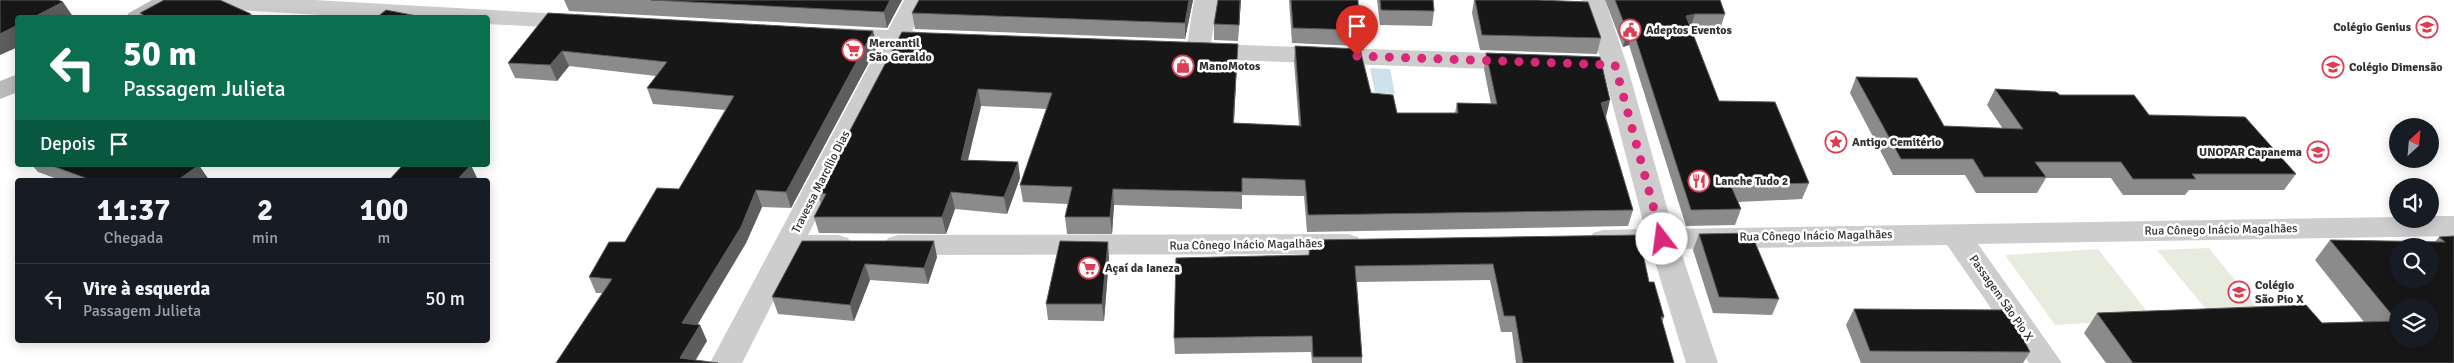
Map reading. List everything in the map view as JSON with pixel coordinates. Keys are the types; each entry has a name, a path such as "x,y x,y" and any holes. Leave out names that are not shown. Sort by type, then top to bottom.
{"street":[{"path":"142,15 170,0"},
{"path":"188,0 456,15"},
{"name":"Travessa Marcílio Dias","path":"726,363 916,0"},
{"path":"1206,0 1188,50 1615,65"},
{"path":"1593,0 1615,65 1662,239 1702,363"},
{"path":"490,17 599,23"},
{"path":"816,34 954,40"},
{"path":"0,91 15,84"},
{"name":"Rua Cônego Inácio Magalhães","path":"1574,240 2454,226"},
{"name":"Passagem São Pio X","path":"1955,234 2046,363"},
{"name":"Rua Cônego Inácio Magalhães","path":"788,245 1161,246 1377,243"}],"shaded area":[{"path":"2209,248 2266,319 2213,318 2157,250"},
{"path":"2098,249 2153,319 2055,325 2005,255"}],"water":[{"path":"1370,68 1390,69 1395,94 1375,93"}],"building":[{"path":"0,0 58,0 63,2 38,15 15,15 15,26 0,34"},
{"path":"164,0 220,0 251,14 144,15 140,13"},
{"path":"651,0 890,0 884,12"},
{"path":"919,0 1189,0 1185,23 912,13"},
{"path":"1218,0 1240,0 1239,25 1214,24"},
{"path":"1291,0 1358,0 1359,30 1293,28"},
{"path":"1380,0 1433,0 1434,11 1381,10"},
{"path":"1475,0 1588,2 1601,38 1482,35"},
{"path":"1615,0 1720,0 1725,14 1695,14 1686,16 1719,101 1775,102 1809,183 1731,186 1741,209 1691,210 1633,30 1627,31"},
{"path":"386,10 412,15 380,15"},
{"path":"548,13 873,31 786,192 756,190 741,227 682,323 700,325 680,358 718,363 556,363 612,279 589,277 609,242 625,242 657,188 679,189 734,96 647,88 667,62 562,51 550,65 508,63"},
{"path":"902,32 1238,44 1233,123 1301,126 1295,46 1360,49 1371,93 1393,95 1397,113 1458,113 1457,103 1497,104 1486,53 1600,57 1610,100 1601,103 1633,210 1308,215 1305,180 1242,178 1242,192 1113,189 1110,217 1065,217 1072,187 1020,185 1052,93 978,89 961,160 1018,162 1004,197 951,192 942,217 814,217 826,194 817,193"},
{"path":"1856,77 1917,78 1944,126 2023,129 1995,89 2056,92 2060,95 2134,95 2149,115 2245,117 2296,174 2192,174 2196,179 2133,179 2121,162 2035,162 2046,177 1984,177 1973,159 1901,159"},
{"path":"55,167 196,167 181,178 86,178"},
{"path":"401,167 469,167 459,178 391,178"},
{"path":"1751,233 1779,299 1719,297 1699,234"},
{"path":"1639,235 1649,282 1654,282 1664,317 1661,317 1674,363 1523,363 1515,316 1504,316 1493,264 1355,266 1362,357 1313,357 1312,336 1174,338 1176,258 1309,255 1310,240"},
{"path":"2454,236 2454,363 2133,363 2097,313 2306,305 2322,323 2389,321 2389,348 2439,348 2439,298 2389,298 2389,311 2330,240 2389,241 2389,288 2439,288 2439,242 2445,242 2439,237"},
{"path":"802,241 934,241 924,268 865,264 850,305 772,297"},
{"path":"1060,241 1108,242 1102,304 1046,304"},
{"path":"1854,309 2008,310 2030,352 1870,351"}],"place":[{"name":"Colégio Genius","path":"2427,27"},
{"name":"Adeptos Eventos","path":"1630,30"},
{"name":"Mercantil São Geraldo","path":"853,50"},
{"name":"ManoMotos","path":"1183,66"},
{"name":"Colégio Dimensão","path":"2333,67"},
{"name":"Antigo Cemitério","path":"1836,142"},
{"name":"UNOPAR Capanema","path":"2318,152"},
{"name":"Lanche Tudo 2","path":"1699,181"},
{"name":"Açaí da Ianeza","path":"1089,268"},
{"name":"Colégio São Pio X","path":"2239,292"}],"route":[{"path":"1357,56 1615,65 1662,239"}]}
